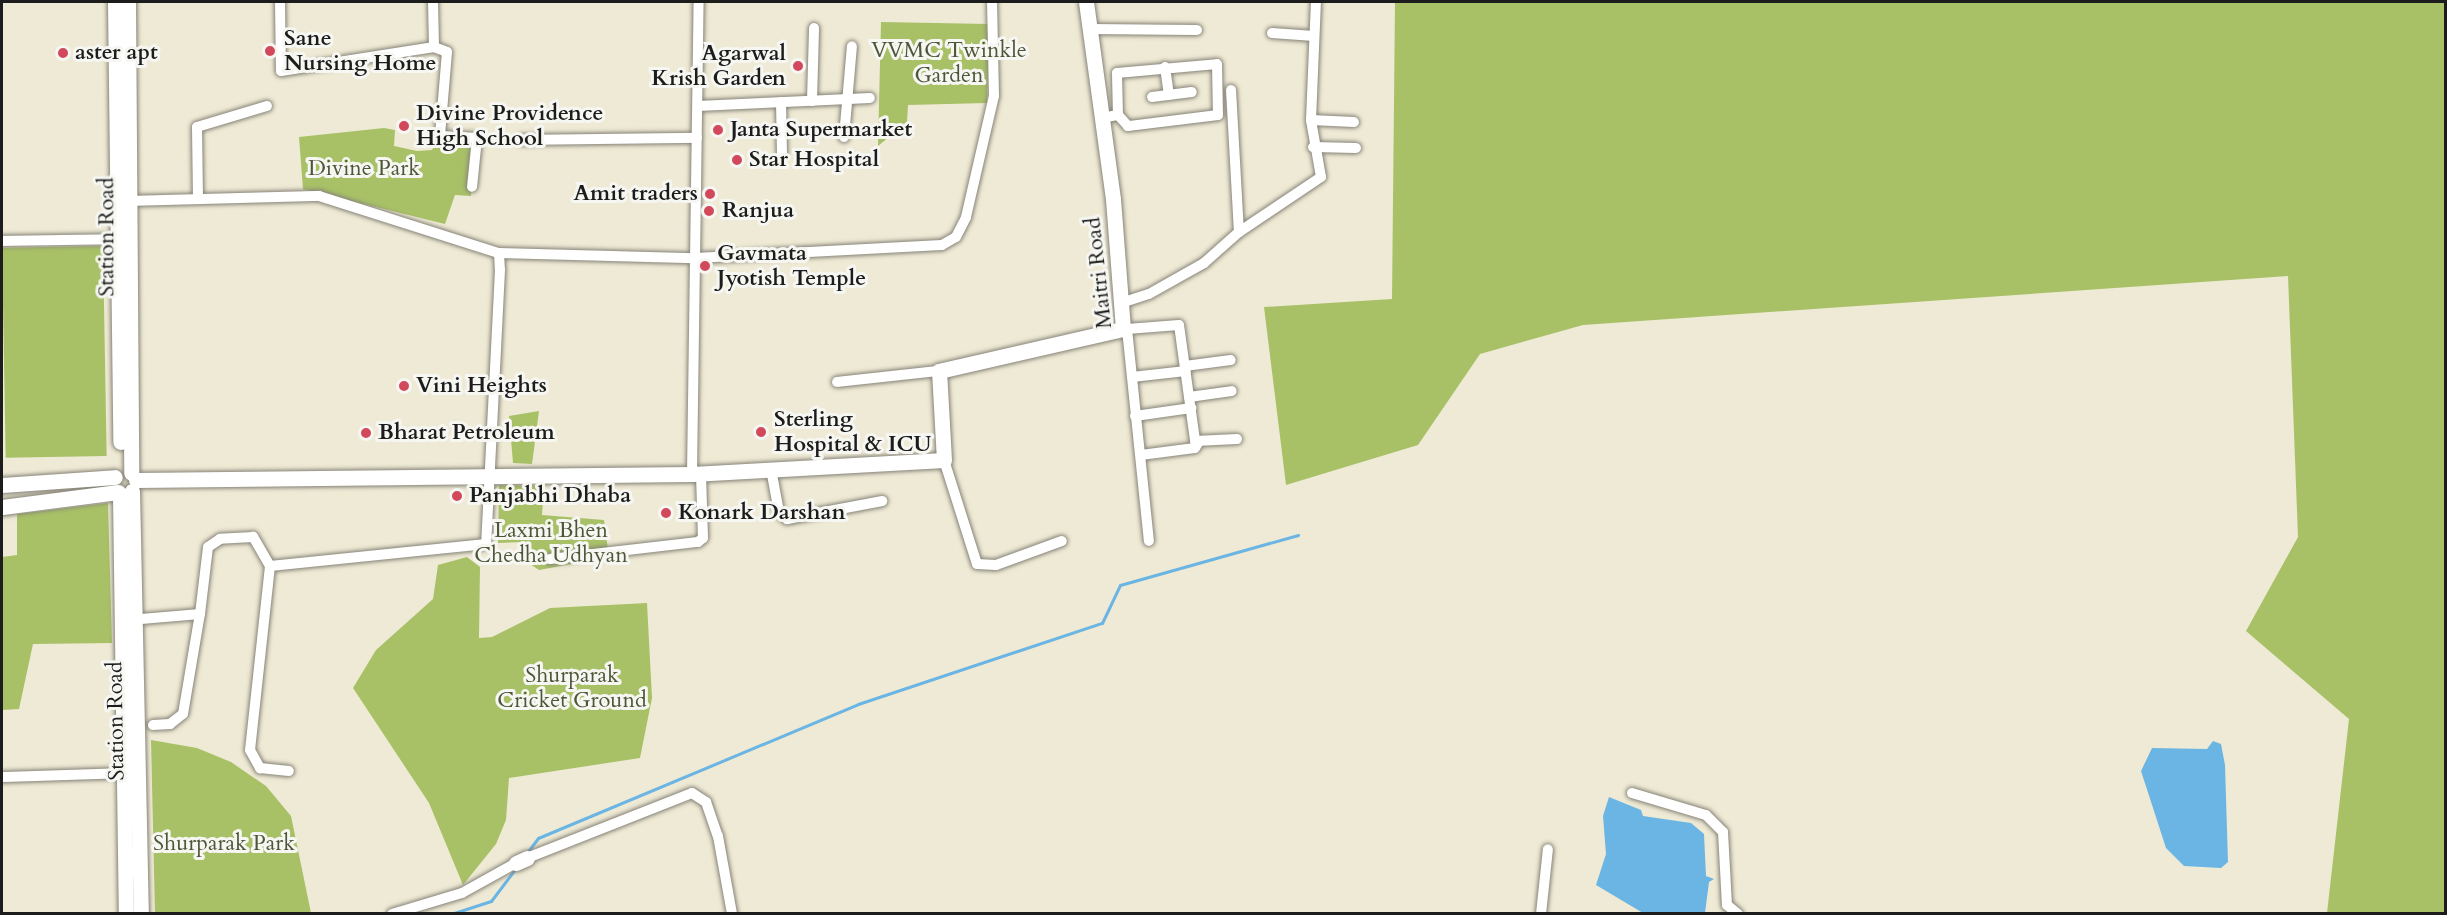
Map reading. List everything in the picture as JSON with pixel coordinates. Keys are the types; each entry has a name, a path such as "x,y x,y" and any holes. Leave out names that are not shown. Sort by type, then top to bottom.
{"street":[{"name":"Station Road","path":"115,2 123,201"},
{"name":"Station Road","path":"128,2 123,201 125,483 121,621 121,773 141,914"},
{"path":"280,2 281,71 434,47 447,52 440,136 477,138 472,187"},
{"path":"433,2 434,47"},
{"path":"550,559 698,542 703,538 697,474 695,258 699,2"},
{"path":"123,201 319,196 499,253 695,258 942,245 956,237 966,217 994,96 992,2"},
{"name":"Maitri Road","path":"1086,2 1102,118 1149,541"},
{"path":"1121,303 1149,294 1204,263 1239,232 1321,177 1313,147 1311,120 1316,2"},
{"path":"812,100 814,28"},
{"path":"1089,29 1197,30"},
{"path":"1272,33 1314,36"},
{"path":"844,137 852,46"},
{"path":"1216,64 1218,115 1128,126 1118,115 1117,73 1216,64"},
{"path":"1165,67 1169,95"},
{"path":"1232,90 1239,232"},
{"path":"1152,97 1192,92"},
{"path":"698,106 870,98"},
{"path":"781,102 782,153"},
{"path":"198,199 196,127 267,106"},
{"path":"1102,118 1118,115"},
{"path":"1311,120 1354,122"},
{"path":"521,140 697,138"},
{"path":"1313,147 1356,148"},
{"path":"2,241 123,239"},
{"path":"270,566 486,544 499,253"},
{"path":"837,382 939,371 1125,329 1179,325 1198,443 1195,448 1141,455"},
{"path":"1132,377 1231,360"},
{"path":"939,371 944,460 977,564 996,565 1062,541"},
{"path":"1135,416 1232,391"},
{"path":"1198,443 1237,439"},
{"path":"2,485 697,474 944,460"},
{"path":"771,470 779,512 787,519 882,501"},
{"name":"Station Road","path":"125,483 137,619 139,774 126,914"},
{"path":"2,507 125,483"},
{"path":"153,725 177,721 187,705 206,556 213,541 253,537 270,566 250,750 260,768 289,771"},
{"path":"121,621 200,614"},
{"path":"122,736 138,736"},
{"path":"2,777 139,774"},
{"path":"392,914 420,909 462,893 521,860 692,793 709,810 732,914"},
{"path":"1632,794 1706,815 1723,832 1727,905 1738,914"},
{"path":"1542,914 1548,849"}],"green space":[{"path":"1395,2 2445,2 2445,913 2327,913 2349,719 2246,631 2298,537 2288,276 1583,325 1480,354 1418,445 1286,485 1264,307 1392,299"},
{"name":"VVMC Twinkle Garden","path":"881,22 989,24 987,103 908,105 907,122 878,146"},
{"name":"Divine Park","path":"384,128 395,130 394,146 417,151 432,150 440,136 477,138 471,196 455,195 445,224 303,189 299,137"},
{"path":"103,246 107,456 6,458 2,248"},
{"path":"539,411 532,464 513,463 509,416"},
{"name":"Laxmi Bhen Chedha Udhyan","path":"499,485 544,486 542,515 604,520 609,557 539,570 527,562 523,542 498,543"},
{"path":"108,503 112,643 33,644 19,709 2,710 2,557 17,555 17,514"},
{"name":"Shurparak Cricket Ground","path":"467,557 480,567 479,638 492,637 550,608 647,603 652,698 640,758 509,778 506,820 496,844 463,885 429,803 353,688 376,650 433,599 438,565"},
{"name":"Shurparak Park","path":"151,740 197,748 231,762 266,786 291,816 311,913 155,913"}],"water":[{"path":"2213,741 2221,744 2225,765 2228,862 2221,868 2184,866 2166,848 2141,771 2152,748 2207,749"},
{"path":"1609,797 1641,810 1643,816 1691,823 1704,834 1706,876 1714,879 1709,882 1705,913 1643,913 1596,885 1606,854 1603,816"}],"waterway":[{"path":"526,854 538,838 858,704 1102,623 1120,585 1298,535"},
{"path":"451,914 491,901 515,869"}],"place":[{"name":"Sane Nursing Home","path":"270,51"},
{"name":"aster apt","path":"63,53"},
{"name":"Agarwal Krish Garden","path":"798,66"},
{"name":"Divine Providence High School","path":"404,126"},
{"name":"Janta Supermarket","path":"718,130"},
{"name":"Star Hospital","path":"737,160"},
{"name":"Amit traders","path":"710,194"},
{"name":"Ranjua","path":"709,211"},
{"name":"Gavmata Jyotish Temple","path":"705,266"},
{"name":"Vini Heights","path":"404,386"},
{"name":"Sterling Hospital & ICU","path":"761,432"},
{"name":"Bharat Petroleum","path":"366,433"},
{"name":"Panjabhi Dhaba","path":"457,496"},
{"name":"Konark Darshan","path":"666,513"}]}
